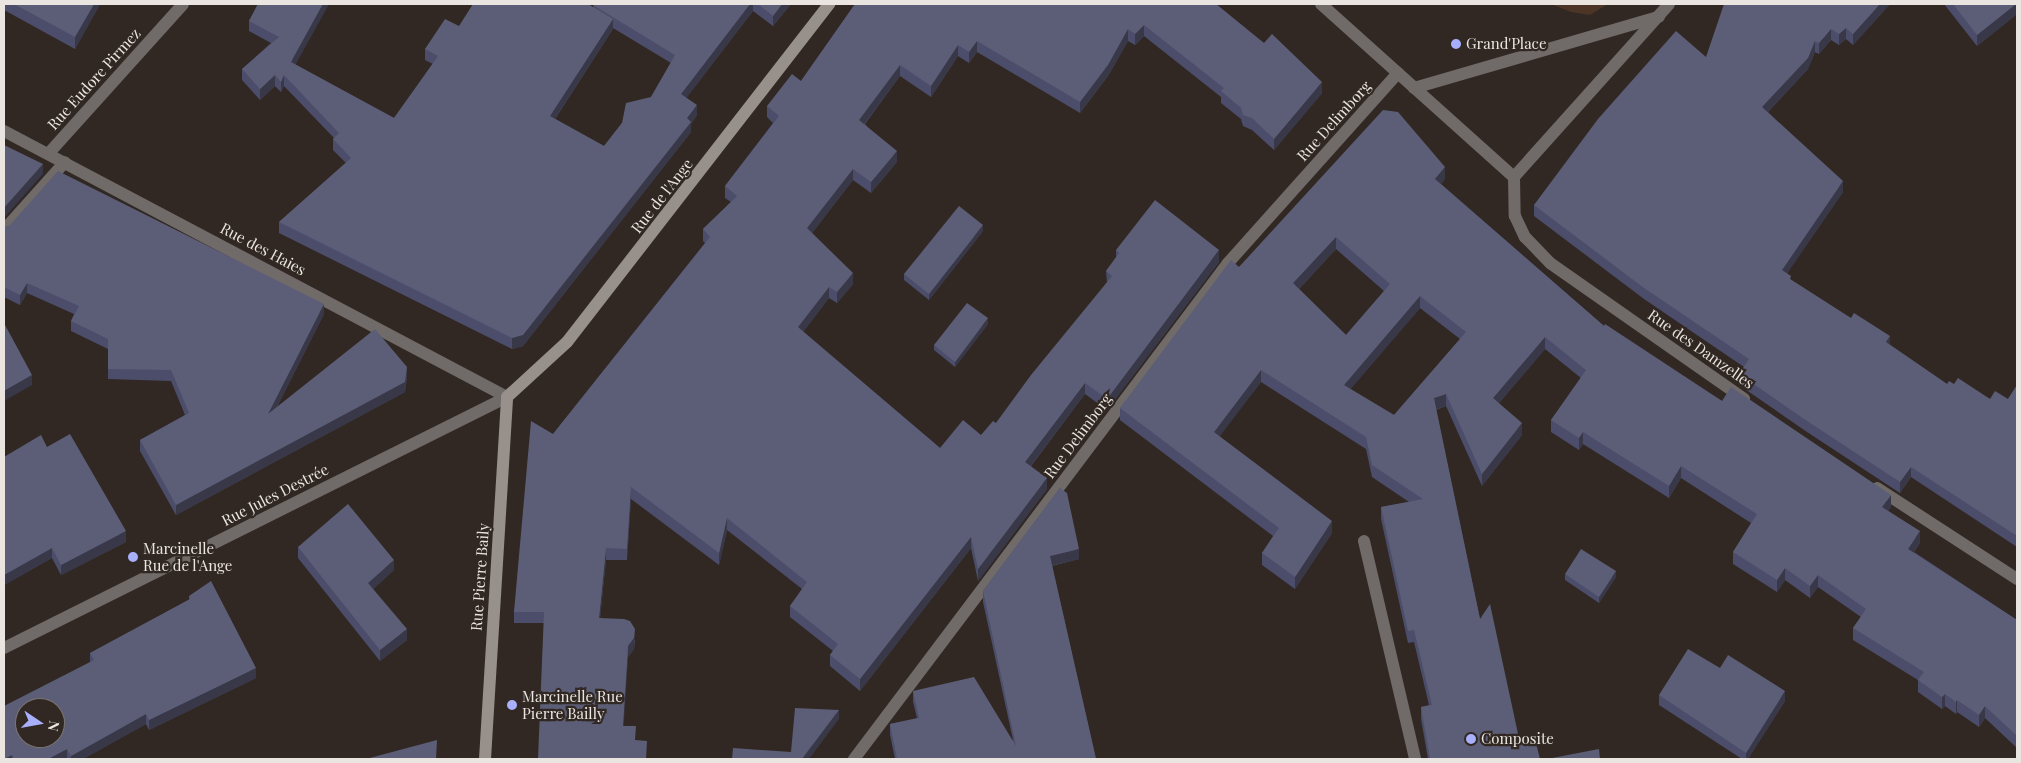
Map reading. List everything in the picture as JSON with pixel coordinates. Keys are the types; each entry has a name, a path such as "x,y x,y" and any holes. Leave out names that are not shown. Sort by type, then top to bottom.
{"main road":[{"name":"Rue de l'Ange","path":"507,396 567,342 829,4"},
{"name":"Rue Pierre Baily","path":"485,759 507,396"}],"street":[{"name":"Rue Eudore Pirmez","path":"49,153 183,4"},
{"path":"1321,4 1514,178 1669,4"},
{"path":"1414,88 1659,17"},
{"name":"Rue Delimborg","path":"854,759 1228,263 1398,73"},
{"name":"Rue des Haies","path":"4,130 507,396"},
{"path":"4,230 65,162"},
{"name":"Rue des Damzelles","path":"1514,178 1515,216 1526,237 1550,263 1754,406"},
{"name":"Rue Jules Destrée","path":"4,648 507,396"},
{"path":"1868,482 2017,579"},
{"path":"1364,541 1416,759"}],"shaded area":[{"path":"1551,4 1608,4 1590,15 1571,12"}],"building":[{"path":"14,4 94,4 75,37"},
{"path":"258,4 323,4 291,62 394,118 438,56 425,49 445,19 459,26 473,4 588,4 613,19 550,116 604,146 622,123 626,103 651,97 675,55 594,4 750,4 681,94 697,105 687,118 691,122 523,335 512,338 279,222 351,158 333,139 339,133 284,75 281,82 275,75 260,89 242,69 279,37 249,21"},
{"path":"758,4 782,4 773,16"},
{"path":"855,4 1216,4 1264,43 1272,34 1322,82 1274,139 1252,118 1243,115 1241,108 1221,91 1224,88 1144,25 1135,34 1128,29 1108,65 1080,102 977,41 969,52 958,45 931,86 900,65 859,120 897,151 871,182 853,169 807,228 853,273 837,292 829,287 798,327 940,448 963,420 981,435 993,421 996,423 1031,375 1112,276 1106,271 1119,253 1116,250 1155,200 1219,250 1107,399 1085,383 1025,462 1047,478 978,569 971,537 860,679 830,655 838,644 790,606 807,582 727,518 719,553 631,487 627,549 606,548 599,618 624,619 630,621 635,629 634,638 628,646 623,726 636,726 635,740 647,741 646,759 538,759 544,612 514,612 531,421 553,434 710,237 703,229 737,196 725,186 779,116 767,106 792,74 801,81"},
{"path":"1724,4 1880,4 1853,34 1846,28 1839,34 1831,29 1819,43 1815,41 1808,58 1762,107 1843,181 1782,270 1791,276 1790,279 1851,318 1854,313 1890,336 1886,342 1947,384 1949,381 1954,384 1958,378 1990,399 1995,391 2008,399 2017,385 2017,536 1911,467 1900,482 1807,421 1739,374 1749,359 1644,288 1534,205 1598,119 1676,31 1706,57"},
{"path":"1953,4 2016,4 1977,35"},
{"path":"1383,110 1398,112 1445,167 1435,179 1604,326 1605,324 1722,401 1731,387 1891,495 1882,507 1920,531 1908,549 2017,620 2017,736 1985,706 1979,715 1945,694 1942,697 1918,680 1924,672 1853,628 1866,609 1818,575 1810,586 1785,568 1777,580 1733,552 1757,514 1681,466 1669,486 1583,432 1579,438 1551,420 1586,370 1545,337 1493,398 1522,423 1482,474 1446,394 1434,398 1480,619 1490,604 1520,743 1535,739 1540,759 1430,759 1421,707 1432,705 1414,630 1408,631 1381,507 1423,499 1372,465 1366,437 1261,370 1214,432 1332,521 1295,577 1262,553 1279,528 1120,408 1231,260 1239,267","holes":["1336,237 1390,284 1346,335 1293,283","1420,296 1466,332 1394,415 1344,385"]},
{"path":"4,145 43,164 4,208"},
{"path":"58,171 324,304 268,414 375,329 407,367 405,382 176,505 140,440 189,413 171,370 108,369 108,339 71,321 79,306 27,283 20,295 4,287 4,227 10,225"},
{"path":"959,206 983,225 929,294 904,274"},
{"path":"967,303 988,318 955,362 934,345"},
{"path":"4,323 32,375 4,391"},
{"path":"70,434 126,531 61,565 52,548 4,575 4,457 41,435 47,447"},
{"path":"1060,488 1067,493 1079,549 1050,556 1096,759 897,759 890,724 919,718 913,691 974,677 1016,746 983,591"},
{"path":"348,504 394,560 368,583 407,629 380,650 298,547"},
{"path":"1581,549 1616,571 1599,597 1565,574"},
{"path":"211,581 256,668 149,720 146,714 71,756 67,749 48,759 14,759 12,755 4,759 4,706 15,700 15,748 65,748 65,698 20,698 94,660 90,653 190,599 189,596"},
{"path":"1688,649 1720,668 1728,655 1785,691 1746,753 1659,695"},
{"path":"795,708 839,710 802,759 732,759 733,748 791,752"},
{"path":"437,740 436,759 366,759"},
{"path":"1599,749 1600,759 1547,759"}],"place":[{"name":"Grand'Place","path":"1456,44"},
{"name":"Marcinelle Rue de l'Ange","path":"133,557"},
{"name":"Marcinelle Rue Pierre Bailly","path":"512,705"},
{"name":"Composite","path":"1471,739"}]}
